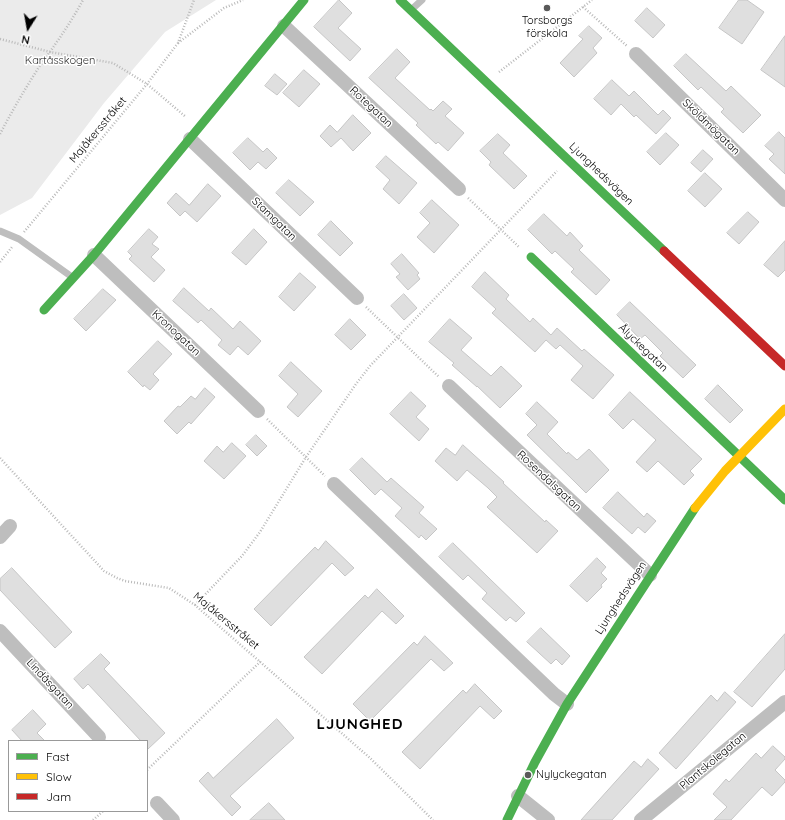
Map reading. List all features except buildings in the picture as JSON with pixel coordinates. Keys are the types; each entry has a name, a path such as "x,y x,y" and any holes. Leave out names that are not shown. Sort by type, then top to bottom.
{"street":[{"path":"44,310 94,255 304,0"},
{"name":"Ljunghedsvägen","path":"400,0 785,366"},
{"name":"Rotegatan","path":"284,26 459,189"},
{"name":"Sköldmögatan","path":"636,54 785,200"},
{"name":"Stamgatan","path":"195,133 357,298"},
{"name":"Kronogatan","path":"94,255 258,411"},
{"name":"Ålyckegatan","path":"531,257 785,500"},
{"name":"Rosendalsgatan","path":"449,386 650,575"},
{"name":"Ljunghedsvägen","path":"507,820 518,796 567,704 695,508 739,455 785,409"},
{"path":"334,484 548,688 567,704"},
{"path":"0,537 10,526"},
{"name":"Lindåsgatan","path":"0,631 99,737"},
{"name":"Plantskolegatan","path":"641,820 785,702"},
{"path":"518,796 548,820"},
{"path":"157,803 173,820"}],"lane":[{"path":"411,10 422,0"},
{"path":"0,230 19,239 74,278"}],"path":[{"path":"0,134 38,69 71,23 83,0"},
{"name":"Majåkersstråket","path":"0,262 147,84 178,43 194,0"},
{"path":"178,43 224,8 243,0"},
{"path":"486,82 592,0"},
{"path":"582,7 636,54"},
{"path":"0,39 50,52 114,63 147,84 195,133"},
{"path":"195,605 242,556 260,532 306,457 370,366 568,159"},
{"path":"459,189 500,230 531,257"},
{"path":"357,298 449,386"},
{"path":"258,411 334,484"},
{"name":"Majåkersstråket","path":"0,458 104,570 125,581 169,588 195,605 261,661 370,758 433,820"},
{"path":"148,769 261,661"},
{"path":"93,820 102,812"}],"green space":[{"name":"Kartåsskogen","path":"0,0 216,0 165,32 104,103 32,198 0,215"}],"traffic: fast":[{"path":"44,310 94,255 304,0"},
{"path":"400,0 664,251"},
{"path":"531,257 785,500"},
{"path":"507,820 535,762 567,704 695,508"}],"traffic: slow":[{"path":"695,508 725,471 785,409"}],"traffic: jam":[{"path":"664,251 785,366"}],"place":[{"name":"Torsborgs förskola","path":"547,8"},
{"name":"Nylyckegatan","path":"528,775"}],"district":[{"name":"LJUNGHED","path":"360,724"}]}
